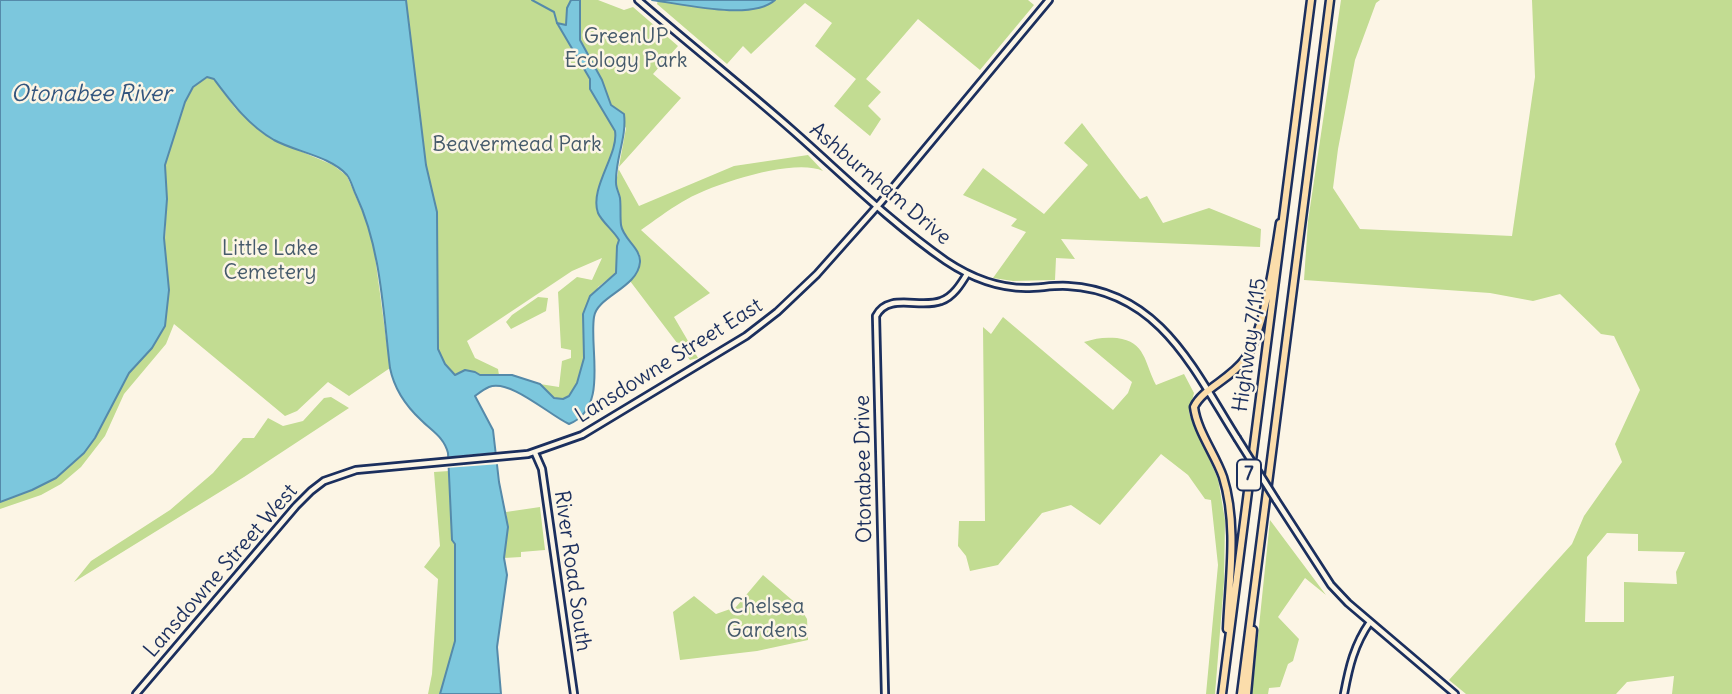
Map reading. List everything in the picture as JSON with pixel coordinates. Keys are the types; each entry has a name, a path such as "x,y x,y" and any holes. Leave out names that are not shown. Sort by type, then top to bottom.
{"highway":[{"name":"Highway 7/115","path":"1222,694 1311,0"},
{"name":"Highway 7/115","path":"1241,694 1330,0"},
{"path":"1222,694 1230,523 1228,496 1223,477 1194,409 1198,399 1233,374 1253,345 1276,257"},
{"path":"1247,694 1254,620 1252,608"}],"main road":[{"name":"Lansdowne Street East","path":"502,457 535,453 582,435 759,327 817,274 877,208 1049,0"},
{"name":"Ashburnham Drive","path":"640,2 794,132 877,208 967,274 1000,285 1021,288 1087,288 1131,303 1150,316 1167,331 1331,585 1348,603 1455,694"},
{"name":"Otonabee Drive","path":"885,694 876,316 879,309 890,303 942,301 958,289 967,274"},
{"name":"River Road South","path":"535,453 544,478 563,631 574,694"},
{"name":"Lansdowne Street West","path":"136,694 311,491 328,480 356,470 502,457"},
{"path":"1344,694 1353,652 1359,637 1370,622"}],"green space":[{"name":"Beavermead Park","path":"406,0 571,0 567,8 566,25 557,24 590,79 590,89 615,131 613,150 600,182 596,203 598,213 619,240 616,273 598,287 583,337 584,358 577,383 569,396 563,399 554,398 540,384 559,387 562,361 571,358 571,350 561,348 558,292 577,277 592,280 602,258 572,271 467,341 475,358 498,369 499,375 455,375 445,364 438,348 437,212 426,165"},
{"name":"GreenUP Ecology Park","path":"580,0 598,0 624,10 633,7 678,46 653,74 681,98 619,167 626,128 611,105 602,80 580,40"},
{"path":"658,0 1028,0 1034,5 980,70 918,19 866,79 881,92 868,106 881,119 870,136 834,106 856,79 815,46 832,23 805,3 751,54 743,46 727,64 657,4"},
{"path":"1341,0 1380,0 1376,3 1355,60 1333,188 1360,229 1512,236 1535,77 1532,0 1732,0 1732,694 1672,694 1674,676 1627,682 1616,694 1466,694 1449,680 1572,544 1584,516 1622,462 1615,444 1640,390 1614,336 1601,334 1560,294 1533,301 1490,293 1304,280 1308,221","holes":["1607,533 1638,534 1638,551 1685,552 1676,572 1677,584 1624,582 1624,622 1585,622 1587,557"]},
{"name":"Little Lake Cemetery","path":"207,77 214,79 235,108 253,125 274,140 333,165 347,176 372,234 390,368 349,396 328,382 297,411 285,416 174,324 166,344 124,394 105,436 81,467 61,484 41,495 0,509 0,502 56,478 84,453 96,437 129,373 152,348 164,259 167,199 165,165 185,102 193,87"},
{"path":"1082,123 1140,199 1147,196 1163,223 1209,208 1261,229 1260,247 1061,239 1075,259 1056,258 1055,280 1013,281 993,278 1026,232 1011,226 1017,219 963,195 983,168 1044,214 1088,165 1064,143"},
{"path":"808,155 823,171 810,168 773,170 731,181 682,202 641,230 710,293 674,317 698,358 690,360 630,281 638,271 640,255 621,228 620,198 616,183 619,169 639,206 734,166"},
{"path":"538,297 548,298 546,311 511,329 506,322"},
{"path":"1003,317 1113,410 1128,393 1132,382 1084,342 1117,338 1134,344 1143,354 1156,385 1184,374 1194,393 1189,413 1218,479 1225,520 1224,582 1215,694 1206,694 1218,565 1211,500 1205,499 1188,475 1161,454 1100,525 1071,505 1042,513 998,565 970,571 966,556 958,546 959,521 985,521 983,327 991,334"},
{"path":"331,397 349,408 244,477 74,582 91,561 170,510 213,473 243,438 254,438 268,418 283,426 303,421 324,398"},
{"path":"449,471 452,540 455,543 455,641 440,694 428,694 432,674 438,579 424,567 440,546 434,472"},
{"path":"540,507 545,550 521,552 521,557 504,558 508,527 506,512"},
{"path":"1270,520 1326,595 1305,578 1278,617 1299,639 1293,661 1288,664 1280,687 1269,688 1268,694 1252,694"},
{"name":"Chelsea Gardens","path":"763,575 799,606 807,619 808,640 757,651 680,660 673,612 694,596 716,614 736,607"}],"water":[{"name":"Otonabee River","path":"0,0 406,0 426,165 437,212 438,349 445,364 455,375 465,370 480,375 512,375 540,384 554,398 563,399 569,396 577,383 584,358 583,314 590,296 616,273 619,240 598,213 596,203 600,182 613,150 615,131 590,89 590,79 557,23 566,25 567,8 571,0 580,0 580,40 602,80 611,105 624,114 616,185 620,198 622,230 638,252 640,262 632,279 602,303 594,317 595,377 589,405 581,416 569,424 519,393 498,386 489,387 475,396 493,430 508,527 504,558 507,575 497,647 501,694 440,694 455,641 455,544 452,540 448,453 441,438 416,415 394,383 376,258 371,236 350,179 332,163 274,140 256,128 214,79 207,77 193,87 185,102 165,165 167,199 164,238 169,290 165,326 152,348 129,373 95,438 84,453 56,478 0,502"},
{"path":"652,0 775,0 764,6 734,10"}],"pier":[{"path":"499,452 500,464 446,468 445,457"}],"waterway":[{"path":"532,0 554,12 557,23"}]}
